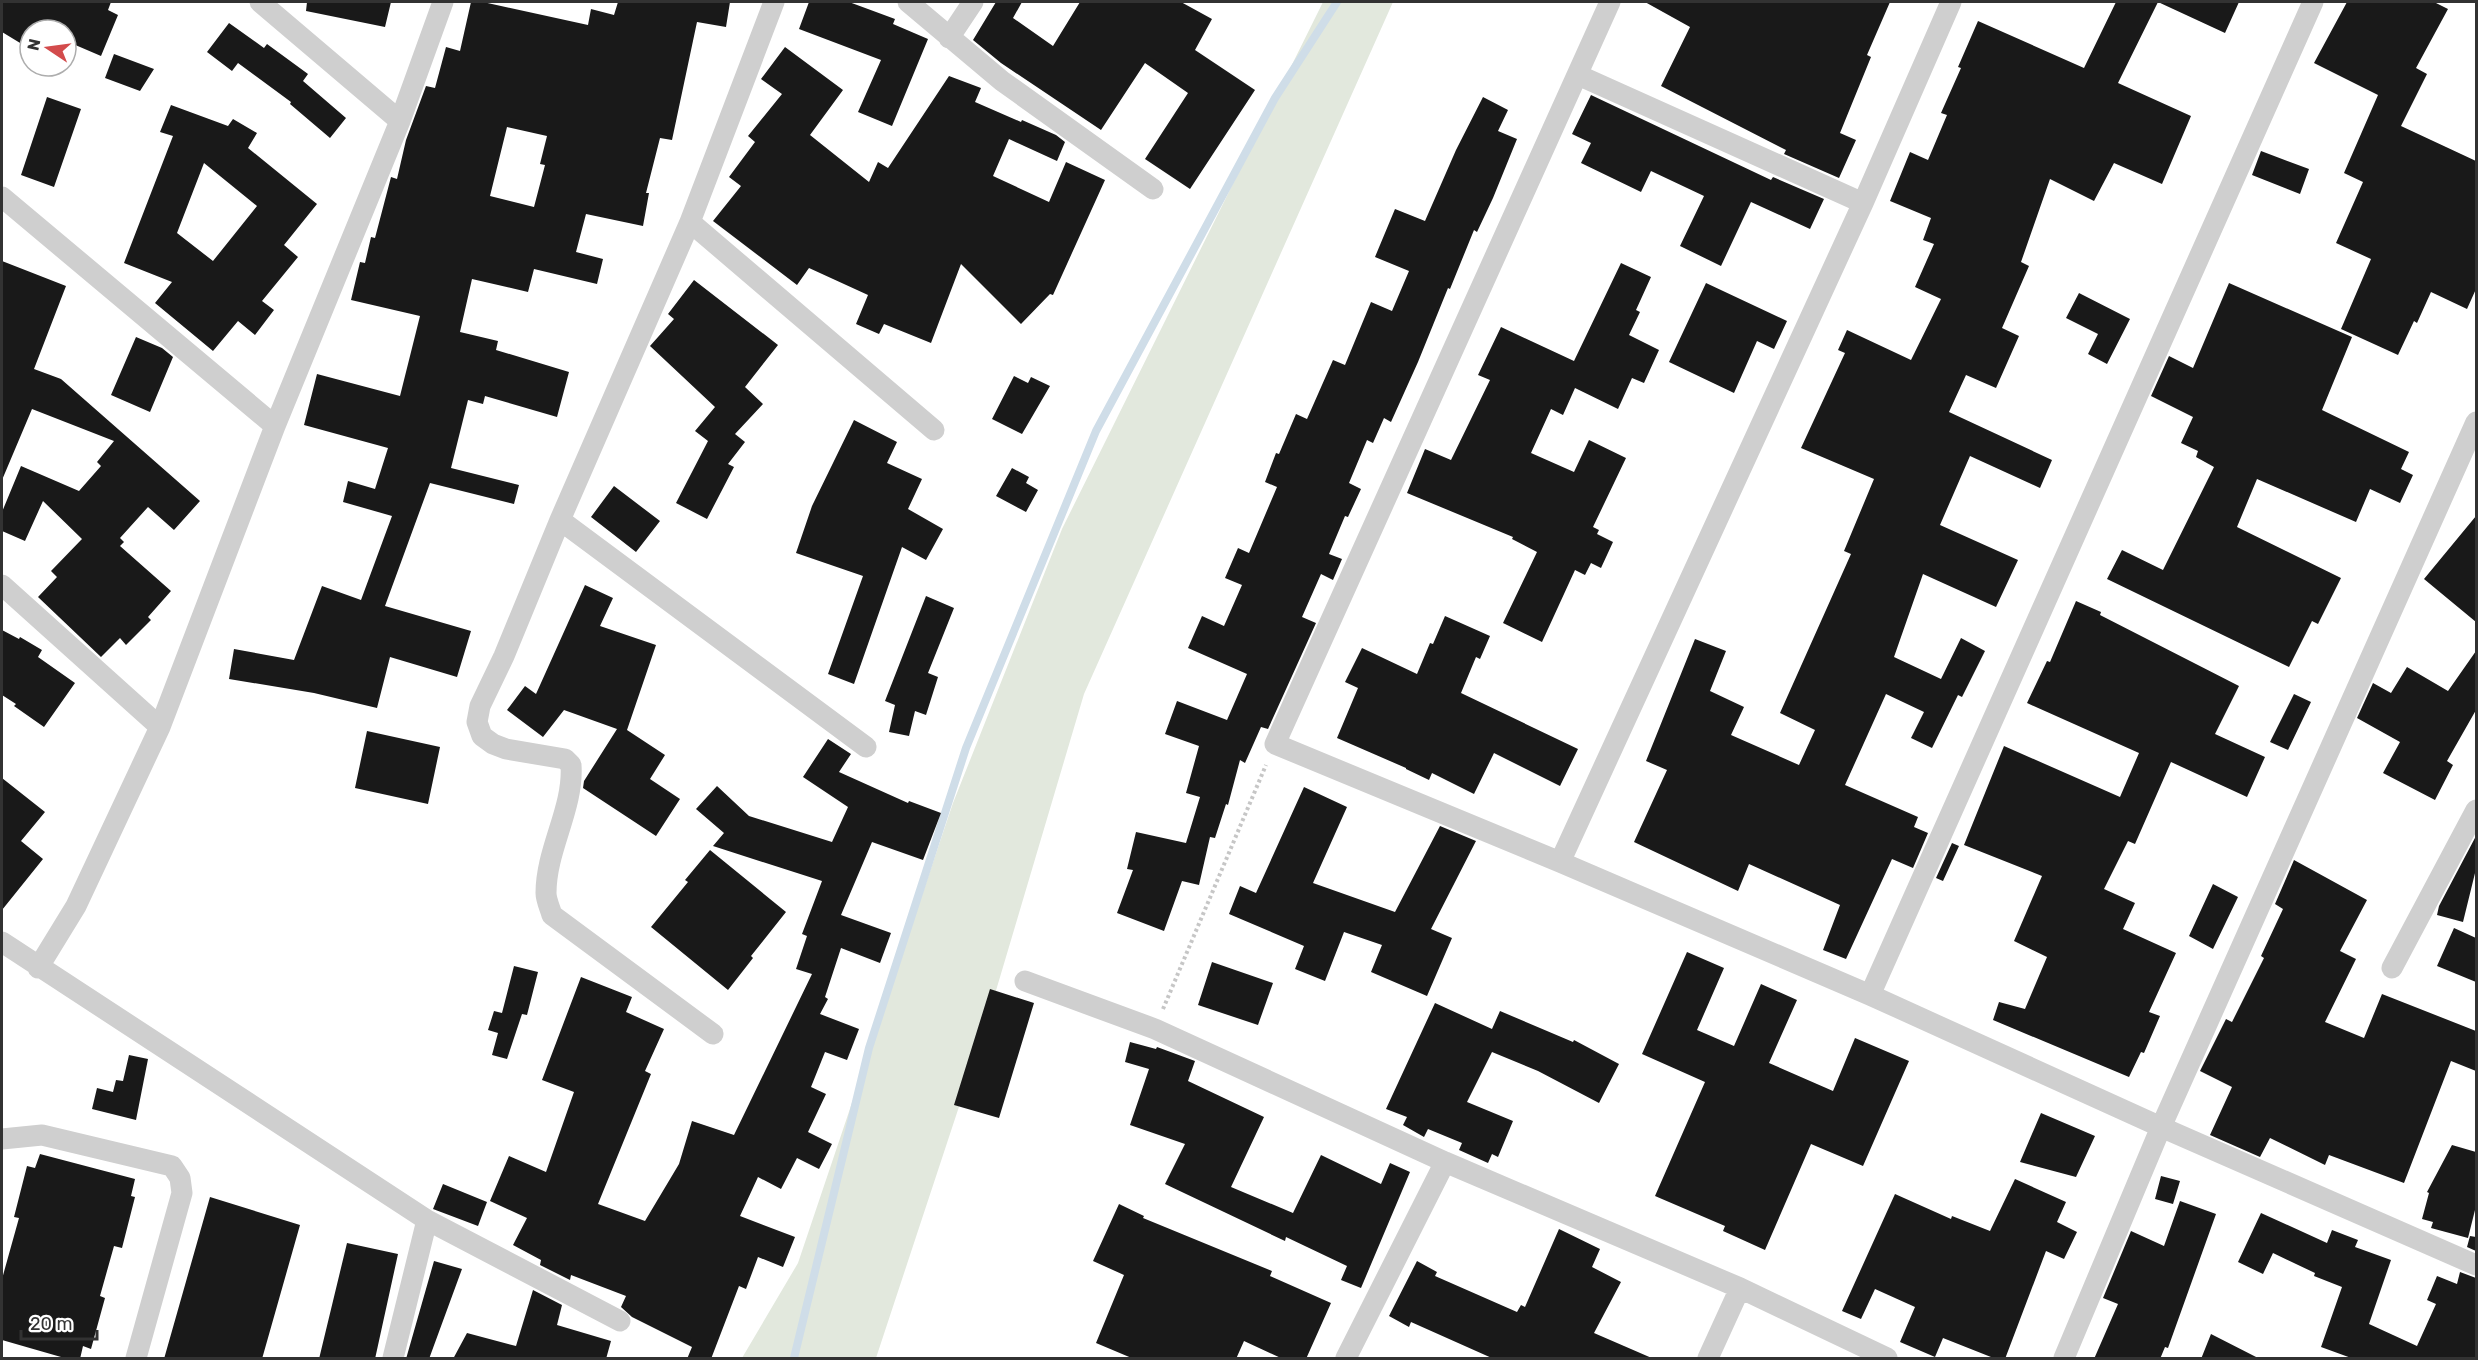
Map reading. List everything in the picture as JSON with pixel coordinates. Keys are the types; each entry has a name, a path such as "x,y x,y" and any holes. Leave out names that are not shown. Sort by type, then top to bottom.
{"street":[{"path":"260,2 399,121"},
{"path":"38,968 76,906 160,727 275,426 399,121 443,2"},
{"path":"713,1034 552,915 546,894 551,857 572,780 571,765 565,759 506,750 482,736 477,722 480,706 504,656 690,222 774,2"},
{"path":"908,2 1002,81 1153,189"},
{"path":"949,38 973,2"},
{"path":"1610,2 1275,744 1560,862 1870,995 2476,1265"},
{"path":"1560,862 1863,203 1951,2"},
{"path":"1870,995 2313,2"},
{"path":"1578,75 1863,203"},
{"path":"2,198 275,426"},
{"path":"690,222 934,430"},
{"path":"2064,1359 2162,1127 2476,422"},
{"path":"561,520 866,747"},
{"path":"2,585 160,727"},
{"path":"2392,969 2476,810"},
{"path":"2,942 38,968 427,1220 620,1321"},
{"path":"1025,981 1155,1029 1445,1162 1740,1288 1887,1359"},
{"path":"2,1139 42,1136 172,1166 180,1178 182,1193 136,1359"},
{"path":"1346,1359 1445,1162"},
{"path":"393,1359 427,1220"},
{"path":"1708,1359 1740,1288"}],"path":[{"path":"1155,1029 1275,744"}],"shaded area":[{"path":"1323,2 1393,2 1084,694 984,1031 876,1358 742,1358 798,1263 953,803 1062,529"}],"building":[{"path":"2,2 111,2 108,10 118,15 101,56 78,46 78,18 18,18 18,42 2,32"},
{"path":"307,2 391,2 385,27 306,11"},
{"path":"471,2 483,2 588,25 591,9 614,15 618,2 730,2 726,27 697,22 672,140 660,138 646,193 649,193 643,226 586,214 576,252 603,259 597,284 534,269 528,292 472,279 460,332 498,341 496,350 569,372 557,417 485,396 483,404 468,400 451,468 519,485 514,504 430,483 385,606 471,631 457,677 390,657 377,708 314,693 229,679 234,649 294,660 322,586 361,600 392,516 343,502 348,481 375,489 388,448 304,425 317,374 400,396 420,316 351,300 360,262 365,263 371,237 375,238 391,177 397,179 406,140 426,86 435,88 446,47 460,51","holes":["507,127 547,136 540,164 545,165 534,207 490,196"]},
{"path":"809,2 849,2 895,19 893,24 928,39 892,126 858,112 881,60 799,29"},
{"path":"996,2 1022,2 1013,18 1053,46 1080,2 1181,2 1212,19 1195,50 1255,90 1190,189 1145,159 1188,93 1145,63 1101,130 1001,63 973,40"},
{"path":"1645,2 1890,2 1867,55 1871,57 1840,133 1856,140 1839,178 1784,154 1786,150 1661,86 1690,27"},
{"path":"2116,2 2158,2 2118,83 2191,116 2162,184 2114,163 2094,201 2050,179 2021,262 2029,266 2002,328 2019,336 1996,388 1966,375 1949,412 2052,460 2040,488 1970,456 1940,525 2018,560 1996,607 1923,574 1894,657 1941,679 1961,638 1985,651 1962,697 1958,695 1932,748 1911,738 1924,712 1886,694 1845,785 1918,817 1914,827 1928,833 1913,868 1892,859 1846,959 1823,950 1840,905 1749,864 1738,891 1634,842 1667,770 1646,761 1695,639 1726,651 1710,691 1744,707 1731,735 1799,765 1815,730 1780,713 1851,554 1844,551 1874,479 1801,448 1845,353 1838,350 1847,330 1911,360 1941,299 1915,287 1934,244 1923,240 1931,218 1890,201 1910,152 1928,160 1947,115 1941,113 1978,21 2084,68"},
{"path":"2158,2 2239,2 2225,33"},
{"path":"2347,2 2434,2 2448,9 2416,68 2427,74 2401,126 2476,161 2476,289 2467,309 2431,292 2417,323 2414,321 2398,355 2341,329 2371,259 2336,243 2363,182 2344,173 2378,95 2314,63"},
{"path":"229,23 264,48 267,44 308,74 303,81 346,118 330,138 290,104 291,102 238,63 232,71 207,52"},
{"path":"785,47 843,90 810,135 869,182 878,162 888,168 949,76 981,88 975,102 1056,135 1065,142 1057,161 1009,139 993,176 1049,202 1066,162 1105,180 1053,295 1050,294 1021,324 961,264 931,343 884,324 879,334 856,324 868,295 809,268 797,285 713,221 741,186 729,177 755,142 748,136 782,94 761,79"},
{"path":"114,54 154,69 140,91 105,78"},
{"path":"1591,95 1771,180 1773,177 1824,199 1810,229 1751,202 1721,266 1680,246 1704,196 1651,171 1641,192 1581,163 1591,143 1572,134"},
{"path":"47,97 81,109 54,187 21,175"},
{"path":"1483,97 1508,110 1498,131 1517,139 1493,198 1477,232 1474,230 1450,289 1448,288 1391,422 1384,418 1373,443 1367,440 1349,483 1361,489 1348,517 1345,516 1329,554 1342,559 1333,580 1321,574 1302,617 1316,623 1268,729 1261,727 1245,763 1240,760 1228,805 1226,804 1215,838 1210,837 1199,885 1182,881 1164,931 1117,913 1133,870 1127,869 1136,832 1186,843 1200,797 1186,793 1199,746 1165,734 1177,701 1227,720 1247,674 1188,648 1202,616 1224,626 1242,585 1225,578 1238,548 1249,553 1277,487 1265,482 1276,453 1279,454 1296,414 1307,419 1333,360 1345,365 1371,302 1392,311 1409,271 1375,257 1395,209 1425,221 1456,150"},
{"path":"171,105 228,126 233,119 257,133 248,148 317,204 284,245 298,257 262,301 274,310 255,335 238,321 213,351 155,303 172,282 124,263 173,136 160,132","holes":["204,163 257,206 213,261 177,233"]},
{"path":"2261,151 2309,169 2300,194 2252,175"},
{"path":"2,261 66,286 34,369 61,379 200,501 174,530 148,507 120,538 124,542 120,546 171,591 148,617 151,620 126,645 120,638 101,657 38,597 57,577 51,571 82,539 43,501 25,541 2,531 2,512 21,466 79,491 101,466 97,462 114,441 32,409 2,480"},
{"path":"1621,263 1651,277 1636,310 1640,312 1629,335 1659,350 1644,383 1632,378 1618,409 1575,388 1563,415 1551,409 1531,453 1574,472 1589,440 1626,458 1593,527 1599,530 1597,534 1613,542 1601,568 1591,563 1585,575 1575,570 1542,642 1503,623 1537,552 1512,539 1513,537 1407,493 1425,449 1451,460 1490,380 1478,375 1501,327 1574,361"},
{"path":"694,280 778,345 745,387 763,404 735,434 745,442 728,464 734,467 707,519 676,503 708,441 695,431 715,407 650,346 674,319 668,314"},
{"path":"1706,283 1787,321 1774,349 1757,341 1734,393 1669,362"},
{"path":"2229,283 2352,337 2322,410 2409,452 2401,469 2413,475 2400,503 2370,489 2356,522 2257,479 2237,527 2341,578 2318,624 2312,621 2289,667 2107,579 2122,550 2163,570 2214,467 2196,457 2198,451 2181,443 2193,417 2151,396 2169,356 2193,368"},
{"path":"2079,293 2130,319 2107,364 2088,354 2098,334 2066,318"},
{"path":"136,337 162,348 173,357 150,412 111,395"},
{"path":"1014,376 1028,383 1031,377 1050,386 1022,434 992,419"},
{"path":"854,420 897,442 887,463 922,479 908,509 943,529 926,560 902,547 854,684 828,674 863,576 796,553 812,506"},
{"path":"1012,468 1029,477 1026,483 1038,490 1026,512 996,496"},
{"path":"614,486 660,521 636,552 591,517"},
{"path":"2476,516 2476,622 2424,579"},
{"path":"585,585 613,598 600,626 656,645 627,730 665,755 650,779 680,799 656,836 583,788 584,781 617,729 564,710 543,737 507,710 525,686 536,694"},
{"path":"926,596 954,608 928,673 938,677 926,715 915,711 909,736 889,732 895,705 885,701"},
{"path":"2076,601 2101,612 2100,615 2239,686 2215,734 2265,757 2247,797 2171,762 2135,844 2128,841 2104,889 2135,903 2123,929 2176,953 2149,1012 2160,1016 2144,1053 2141,1052 2129,1077 1993,1020 1999,1002 2025,1009 2047,957 2014,941 2042,876 1964,845 2004,746 2120,797 2139,753 2027,703 2047,661 2050,662"},
{"path":"1445,616 1490,636 1480,659 1476,657 1461,693 1578,749 1560,786 1494,753 1474,794 1432,773 1429,780 1337,738 1358,688 1345,682 1362,648 1417,674"},
{"path":"2,630 42,650 38,657 75,683 44,727 2,695"},
{"path":"2476,651 2476,710 2447,761 2453,765 2435,800 2383,773 2400,742 2357,718 2373,683 2391,693 2407,667 2448,691"},
{"path":"2294,694 2311,702 2288,750 2270,742"},
{"path":"367,731 440,747 428,804 355,788"},
{"path":"828,739 851,754 839,772 908,803 909,801 941,813 923,860 872,842 841,915 891,933 880,963 841,948 825,997 828,999 820,1014 859,1029 847,1060 825,1052 811,1087 826,1094 808,1132 832,1144 819,1169 797,1158 781,1189 758,1177 740,1216 795,1237 783,1267 758,1257 746,1289 739,1286 711,1359 687,1359 692,1347 632,1317 621,1307 626,1296 571,1275 570,1280 540,1265 541,1260 513,1245 527,1218 490,1201 509,1156 546,1172 574,1092 542,1080 581,977 632,997 626,1012 664,1029 645,1071 651,1074 598,1204 645,1221 679,1164 692,1121 734,1135 812,974 796,969 807,936 802,934 822,881 713,846 724,833 696,809 717,786 749,816 832,842 848,807 803,777"},
{"path":"2,778 45,812 21,841 43,859 2,910"},
{"path":"1304,787 1347,807 1313,883 1395,912 1440,826 1476,841 1431,929 1452,938 1427,996 1371,972 1382,945 1344,932 1325,981 1295,969 1304,946 1229,914 1240,886 1256,893"},
{"path":"2476,836 2476,869 2463,922 2437,915 2439,906"},
{"path":"1952,843 1959,846 1943,881 1936,878"},
{"path":"710,850 786,912 751,956 753,958 728,990 651,927 688,882 685,880"},
{"path":"2294,860 2367,900 2340,951 2356,959 2325,1022 2364,1038 2382,994 2476,1031 2476,1071 2451,1061 2404,1183 2329,1155 2325,1165 2270,1138 2260,1157 2210,1135 2232,1087 2200,1071 2226,1019 2232,1022 2264,958 2261,956 2283,909 2275,904"},
{"path":"2213,884 2238,897 2213,949 2189,936"},
{"path":"2454,928 2476,938 2476,982 2437,966"},
{"path":"1687,952 1724,968 1697,1030 1734,1046 1761,984 1797,1000 1769,1063 1833,1091 1855,1038 1909,1061 1863,1166 1811,1144 1765,1250 1723,1231 1725,1226 1655,1196 1705,1082 1642,1054"},
{"path":"1212,962 1273,983 1258,1025 1198,1005"},
{"path":"514,966 538,972 527,1015 522,1014 507,1059 492,1055 498,1033 488,1030 494,1011 502,1013"},
{"path":"990,989 1034,1003 999,1118 954,1105"},
{"path":"1435,1003 1492,1029 1500,1011 1573,1042 1574,1040 1619,1064 1599,1103 1538,1071 1492,1052 1467,1102 1513,1121 1498,1157 1492,1154 1488,1163 1459,1150 1462,1143 1428,1129 1424,1137 1403,1125 1407,1117 1386,1109"},
{"path":"1130,1042 1156,1049 1157,1047 1195,1061 1188,1081 1264,1117 1231,1187 1293,1213 1321,1155 1381,1184 1390,1163 1410,1172 1361,1288 1341,1280 1347,1266 1286,1237 1285,1241 1165,1184 1185,1144 1130,1125 1149,1069 1125,1062"},
{"path":"129,1055 148,1059 136,1120 92,1109 97,1088 113,1092 116,1080 123,1081"},
{"path":"2041,1113 2095,1136 2076,1177 2020,1162"},
{"path":"2452,1145 2476,1152 2476,1206 2468,1238 2431,1228 2433,1222 2422,1219 2429,1193 2427,1192"},
{"path":"40,1154 135,1179 131,1196 135,1197 122,1248 114,1246 100,1296 105,1298 91,1349 83,1346 80,1359 68,1359 2,1340 2,1279 19,1218 14,1217 27,1166 35,1168"},
{"path":"2161,1176 2180,1181 2173,1204 2155,1199"},
{"path":"2015,1179 2066,1202 2057,1222 2077,1232 2064,1259 2046,1251 2005,1359 1996,1359 1943,1338 1935,1357 1900,1342 1915,1307 1875,1289 1861,1319 1842,1311 1895,1194 1951,1219 1952,1216 1990,1231"},
{"path":"443,1184 487,1202 478,1226 433,1209"},
{"path":"210,1197 300,1225 262,1359 164,1359"},
{"path":"2180,1201 2216,1214 2168,1348 2165,1347 2160,1359 2094,1359 2118,1304 2103,1298 2131,1231 2164,1246"},
{"path":"1119,1204 1144,1216 1143,1218 1272,1271 1270,1276 1331,1303 1306,1359 1283,1359 1244,1341 1236,1359 1134,1359 1096,1343 1124,1275 1093,1261"},
{"path":"2261,1213 2327,1243 2332,1230 2358,1240 2355,1247 2391,1260 2369,1324 2417,1346 2436,1304 2427,1300 2437,1276 2457,1284 2460,1272 2476,1278 2476,1359 2354,1359 2321,1347 2342,1287 2314,1276 2315,1273 2273,1253 2263,1274 2238,1262"},
{"path":"1559,1229 1600,1249 1592,1267 1621,1282 1594,1333 1654,1359 1494,1359 1411,1322 1409,1327 1389,1316 1417,1261 1437,1272 1435,1276 1517,1312 1521,1305 1525,1307"},
{"path":"2470,1236 2476,1237 2476,1251 2467,1247"},
{"path":"347,1243 398,1254 375,1359 319,1359"},
{"path":"434,1261 462,1269 429,1359 406,1359"},
{"path":"533,1290 562,1305 557,1325 611,1341 606,1359 453,1359 467,1333 516,1346"},
{"path":"2211,1334 2260,1359 2201,1359"}],"waterway":[{"path":"794,1358 869,1048 966,748 1096,431 1275,98 1337,2"}]}
